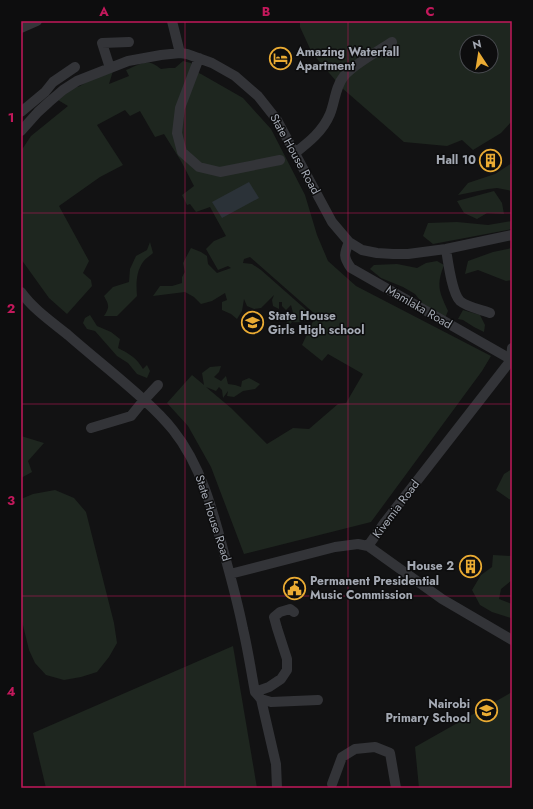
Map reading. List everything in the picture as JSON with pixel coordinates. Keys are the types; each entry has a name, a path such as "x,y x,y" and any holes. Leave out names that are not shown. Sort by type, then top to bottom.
{"street":[{"path":"21,28 37,21"},
{"path":"172,21 180,53"},
{"path":"110,68 102,43 129,42"},
{"path":"295,153 321,131 330,114 337,88 343,77 356,66 392,42"},
{"name":"State House Road","path":"21,131 38,112 77,81 128,61 180,53 212,63 235,76 258,96 277,120 332,222 349,242 362,250 393,254 446,249 512,236"},
{"path":"199,58 180,108 177,133 182,152 199,167 220,172 280,160"},
{"path":"21,112 53,82 75,67"},
{"path":"50,86 55,97"},
{"name":"Mamlaka Road","path":"349,242 345,252 345,260 351,268 511,360"},
{"path":"446,249 454,288 459,300 464,304 490,313"},
{"name":"State House Road","path":"22,297 144,400 174,431 195,467 212,508 230,574 258,696 276,764 277,788"},
{"path":"511,360 512,348"},
{"name":"Kivemia Road","path":"230,574 335,548 358,544 368,546 511,360"},
{"path":"91,428 132,416 158,385"},
{"path":"368,546 442,599 512,640"},
{"path":"294,612 290,609 280,612 274,617 287,659 287,670 281,679 258,696 271,702 318,700"},
{"path":"332,784 342,757 355,749 375,748 390,752 396,788"}],"shaded area":[{"path":"300,21 512,21 512,121 501,133 473,150 462,140 447,146 404,142 342,88 312,53 300,27"},
{"name":"State House Girls High school","path":"183,61 191,63 194,71 243,98 271,129 305,195 317,235 328,261 356,286 491,356 482,371 371,522 244,554 211,467 188,426 167,403 192,375 204,385 202,373 210,367 221,366 219,372 214,377 221,381 226,376 228,384 241,387 242,381 249,378 260,384 255,389 243,391 234,397 227,396 228,391 223,398 222,390 219,387 216,391 206,387 231,408 267,444 293,428 309,429 338,404 346,403 363,374 328,354 322,361 302,345 316,315 250,257 244,259 243,263 252,264 261,270 312,315 308,319 292,322 281,334 293,313 291,305 286,310 282,306 282,302 279,302 279,309 273,306 272,300 274,295 261,308 254,309 247,306 244,299 242,311 237,319 231,314 222,310 222,302 227,300 225,293 212,301 201,304 194,297 185,292 153,296 160,286 172,286 182,283 182,277 185,272 183,263 191,248 207,256 208,264 217,273 231,268 228,266 218,270 206,249 214,241 226,236 210,207 196,212 190,204 187,205 182,195 194,186 181,161 164,134 155,137 140,111 130,116 125,110 97,125 123,165 100,177 59,206 89,261 83,273 91,280 92,286 67,314 49,298 21,259 21,151 31,136 68,106 58,100 70,89 113,71 109,84 129,76 126,70 140,64 148,62 161,69 175,68"},
{"path":"512,163 512,191 497,188 458,195 468,183 495,174"},
{"path":"249,182 259,198 222,218 212,202"},
{"path":"494,191 502,203 504,214 487,213 477,219 464,213 457,201"},
{"path":"512,221 512,229 433,244 423,236 428,223 457,222 488,225"},
{"path":"150,242 153,253 144,261 139,270 137,296 117,316 104,316 108,306 104,296 113,287 129,282 130,269 136,256 147,250"},
{"path":"512,248 512,280 506,281 478,270 465,274 468,261 493,252"},
{"path":"437,261 444,265 439,283 442,299 448,311 445,318 427,309 415,294 403,287 381,278 370,269 374,265 397,264 417,268 426,263"},
{"path":"463,310 480,315 485,325 484,332 463,320 458,319"},
{"path":"90,315 97,326 111,332 120,339 118,348 135,359 143,369 147,365 150,371 147,378 137,374 128,363 117,356 95,331 87,329 83,323 85,318"},
{"path":"21,436 44,443 28,461 32,472 21,478"},
{"path":"512,469 512,501 496,490 504,474"},
{"path":"55,490 74,498 86,512 114,623 117,643 109,657 97,672 64,680 46,675 35,663 29,650 21,617 21,499 33,494"},
{"path":"493,555 512,556 512,580 501,589 499,599 512,604 512,618 492,612 480,605 472,590 481,575 492,567"},
{"path":"233,646 257,788 46,788 33,733"},
{"name":"Nairobi Primary School","path":"512,692 512,788 419,788 415,747"}],"place":[{"name":"Amazing Waterfall Apartment","path":"281,59"},
{"name":"Hall 10","path":"491,160"},
{"name":"State House Girls High school","path":"253,323"},
{"name":"House 2","path":"470,566"},
{"name":"Permanent Presidential Music Commission","path":"295,588"},
{"name":"Nairobi Primary School","path":"486,711"}]}
